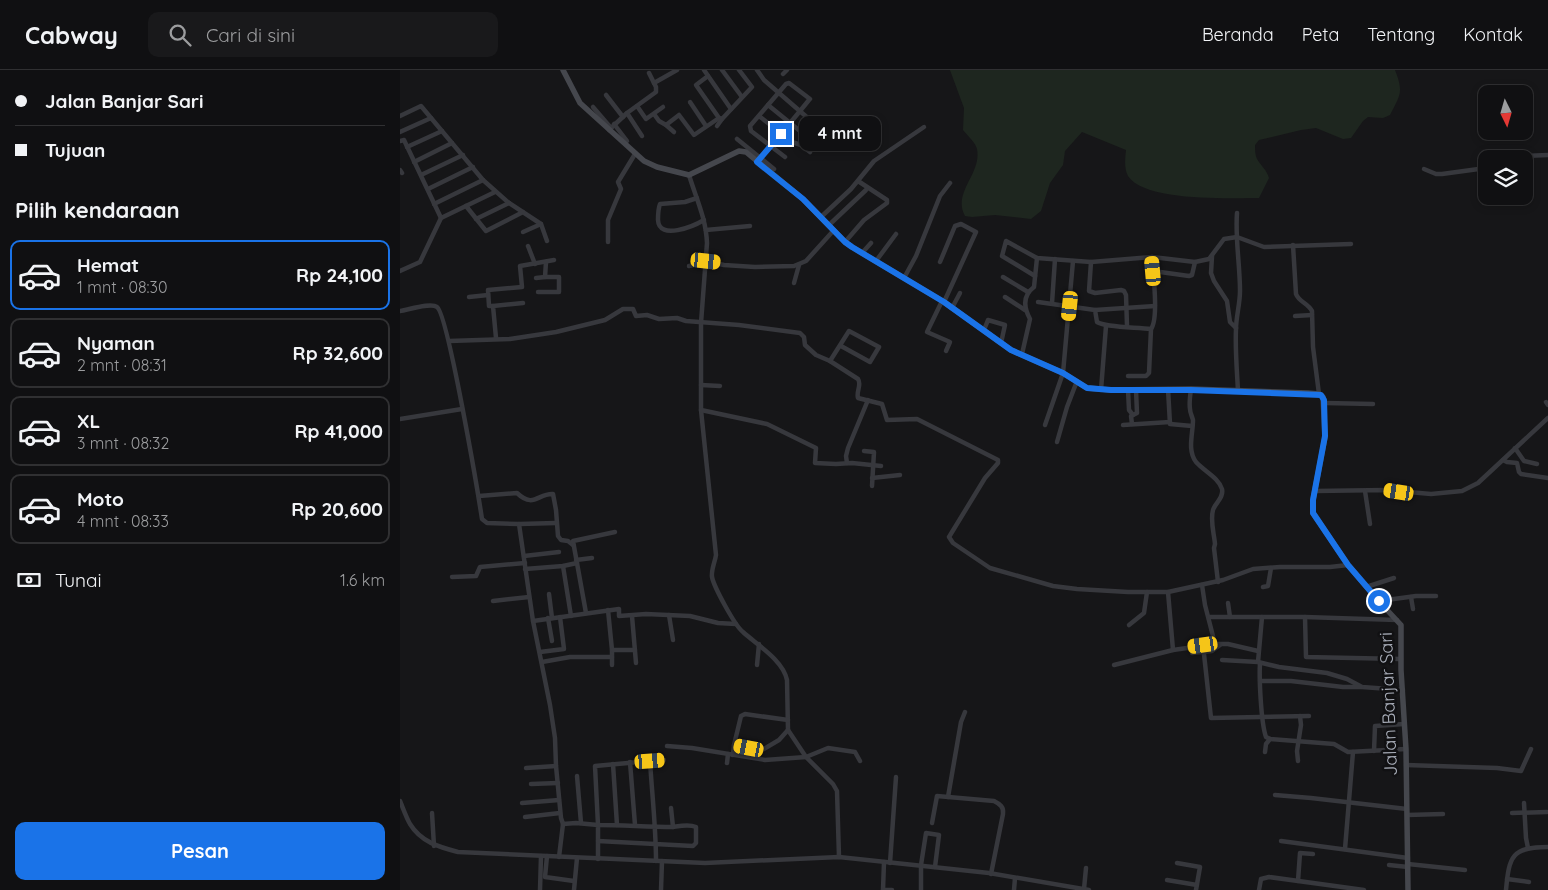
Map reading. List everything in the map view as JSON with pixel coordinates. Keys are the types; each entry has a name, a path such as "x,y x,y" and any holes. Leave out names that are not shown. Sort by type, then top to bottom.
{"street":[{"path":"563,70 580,103 628,141"},
{"path":"654,83 677,70"},
{"path":"704,70 731,109"},
{"path":"722,70 742,97"},
{"path":"739,70 755,92"},
{"path":"757,70 764,80 809,118"},
{"path":"611,127 656,92 656,87 649,73"},
{"path":"708,76 696,85 720,119"},
{"path":"759,160 771,146 781,134 809,100 809,97 790,83 786,84 750,126 750,129 771,146 785,157"},
{"path":"666,125 680,115 694,135 720,119 752,87"},
{"path":"606,95 642,136"},
{"path":"690,102 706,126"},
{"path":"768,105 800,130"},
{"path":"400,116 421,106 483,180 509,203 540,224 548,240"},
{"path":"593,106 635,154 650,165 689,175 739,151 746,152 774,169"},
{"path":"637,106 646,119 663,107"},
{"path":"654,114 658,121 674,132"},
{"path":"759,116 792,142 801,145 810,152"},
{"path":"400,132 431,118"},
{"path":"717,126 720,119"},
{"path":"821,217 858,181 874,162 924,127"},
{"path":"407,147 442,131"},
{"path":"737,138 803,199 845,242 862,254 943,301 1001,343 1063,373 1087,388 1101,390 1168,389 1319,394"},
{"path":"400,141 404,140 441,218"},
{"path":"414,162 452,143"},
{"path":"608,242 608,220 621,189 618,182 635,154"},
{"path":"1533,155 1548,154"},
{"path":"421,175 463,155"},
{"path":"428,189 473,167"},
{"path":"1424,169 1436,174 1478,169"},
{"path":"689,175 706,230 706,262 701,322 701,410 716,554 712,576 741,631 759,644 785,673 787,680 788,730 806,757 833,784 837,791 839,856"},
{"path":"434,204 483,180"},
{"path":"845,242 864,220 887,203 887,200 858,181"},
{"path":"904,278 916,256 940,196 950,183"},
{"path":"689,266 706,262 755,267 799,265 806,261 831,228 866,190"},
{"path":"400,270 420,262 441,218 496,192"},
{"path":"697,198 684,202 660,204 658,208 659,225 661,228 671,231 687,228 704,220"},
{"path":"476,219 509,203"},
{"path":"466,206 486,232 523,212"},
{"path":"1237,214 1240,293 1236,328 1238,391"},
{"path":"523,232 540,224"},
{"path":"940,262 955,226 961,224 976,232 927,332 950,342 946,351"},
{"path":"706,230 750,226"},
{"path":"876,262 896,234"},
{"path":"1236,328 1230,322 1227,301 1210,273 1212,256 1222,240 1237,237 1264,247 1351,244"},
{"path":"1036,276 1002,256 1006,241 1037,258 1072,261 1091,262 1152,257 1200,262 1212,256"},
{"path":"862,254 871,243"},
{"path":"1292,245 1297,298 1310,306 1312,315 1319,394 1323,397 1325,404 1373,404"},
{"path":"528,246 535,264"},
{"path":"1128,376 1148,375 1151,329 1154,323 1152,257"},
{"path":"1025,310 1026,296 1034,287 1037,258"},
{"path":"1052,303 1055,259"},
{"path":"523,303 489,306 488,290 522,287 520,266 554,260"},
{"path":"1045,425 1063,373 1070,306 1072,261"},
{"path":"545,277 546,262"},
{"path":"1091,262 1090,293 1122,290 1126,295 1127,326"},
{"path":"1153,271 1189,276 1192,275 1196,262"},
{"path":"794,283 799,265"},
{"path":"536,278 559,276 559,292 538,292"},
{"path":"1003,277 1028,292"},
{"path":"952,308 960,293"},
{"path":"469,297 488,295"},
{"path":"1005,297 1025,310 1030,319 1022,354"},
{"path":"1038,302 1095,310 1154,306"},
{"path":"400,311 432,304 437,306 442,313 484,522 519,524 556,523"},
{"path":"493,306 496,338"},
{"path":"449,341 516,338 556,332 605,320 623,309 631,308 636,316 647,315 659,319 677,318 800,333 804,337 805,345 816,355 830,361 858,379 860,384 857,393 858,398 882,404 887,420 917,419 998,460 998,463 985,478 967,510 949,534 949,539 990,568 1053,586 1168,592 1218,582 1253,570 1348,565"},
{"path":"1095,310 1097,322 1106,326 1151,329"},
{"path":"1295,316 1312,315"},
{"path":"984,330 988,320 1004,325 1001,343"},
{"path":"1101,390 1106,326"},
{"path":"830,361 849,331 879,348 870,362 841,346"},
{"path":"1057,442 1077,381"},
{"path":"701,385 720,386"},
{"path":"1168,389 1170,422"},
{"path":"1128,390 1129,410 1133,415"},
{"path":"1132,424 1131,416 1137,413 1136,390"},
{"path":"1191,390 1191,447 1195,460 1204,471 1219,483 1222,490 1221,498 1214,508 1212,516 1218,582"},
{"path":"848,463 846,456 848,448 868,400"},
{"name":"Jalan Banjar Sari","path":"1325,404 1325,436 1312,508 1315,518 1348,565 1398,620 1402,628 1401,659 1406,749 1408,890"},
{"path":"400,419 462,409"},
{"path":"701,410 767,424 816,448 815,463 881,466"},
{"path":"1315,491 1386,490 1431,494 1462,491 1474,486 1548,418"},
{"path":"1123,425 1170,422 1170,424 1192,426"},
{"path":"1515,448 1524,461 1537,464"},
{"path":"864,451 874,449 872,486"},
{"path":"1503,460 1517,463 1521,474 1548,478"},
{"path":"872,478 900,475"},
{"path":"1365,490 1370,524"},
{"path":"479,496 517,493 524,499 532,500 551,494 554,496 558,534 561,540 568,541 573,545"},
{"path":"519,524 533,621 556,738 556,766 560,814 563,824 559,857"},
{"path":"586,613 573,545 574,540 615,532"},
{"path":"524,556 559,552"},
{"path":"452,577 476,576 480,567 563,566 592,558"},
{"path":"563,566 571,616"},
{"path":"1263,587 1268,586 1271,568"},
{"path":"1366,586 1394,578"},
{"path":"1202,585 1205,605 1218,644"},
{"path":"1128,625 1144,612 1148,592"},
{"path":"1168,592 1173,650"},
{"path":"549,594 552,641"},
{"path":"1411,596 1413,610"},
{"path":"1379,601 1411,596 1436,596"},
{"path":"493,601 529,597"},
{"path":"1228,604 1230,617"},
{"path":"533,621 619,609 619,616 646,614 690,616 718,623 736,624"},
{"path":"608,610 612,665"},
{"path":"669,615 673,640"},
{"path":"632,616 636,663"},
{"path":"540,652 564,649 560,617"},
{"path":"1209,617 1305,617 1398,620"},
{"path":"1262,617 1258,651 1262,717 1266,737 1270,739 1334,744 1348,752 1406,749"},
{"path":"1305,617 1306,657 1401,659"},
{"path":"757,665 759,644"},
{"path":"1192,653 1212,651 1218,644"},
{"path":"1114,665 1173,650 1203,645 1228,644 1258,651"},
{"path":"1203,645 1210,717 1309,716"},
{"path":"612,650 635,650"},
{"path":"542,662 570,657 612,657"},
{"path":"1222,660 1259,663 1337,675 1362,687"},
{"path":"1260,681 1290,681 1343,687 1403,690"},
{"path":"948,797 961,722 965,712"},
{"path":"727,763 734,745 741,716 745,714 788,720"},
{"path":"1298,761 1300,716"},
{"path":"1374,751 1374,726 1404,724"},
{"path":"734,745 762,750 779,740 788,730"},
{"path":"1265,752 1266,744 1270,739"},
{"path":"667,746 692,748 765,760 806,757 824,749 832,748 856,752 860,761"},
{"path":"1406,766 1496,768 1521,771 1531,748"},
{"path":"1345,849 1353,752"},
{"path":"598,859 595,766 664,760"},
{"path":"650,761 656,861"},
{"path":"630,762 635,825"},
{"path":"613,764 617,825"},
{"path":"526,768 556,766"},
{"path":"577,776 581,824"},
{"path":"890,862 896,777"},
{"path":"531,784 558,783"},
{"path":"1275,796 1311,798 1407,812 1443,814"},
{"path":"932,823 936,797 994,800 1000,804 1004,810 991,874"},
{"path":"522,803 559,800"},
{"path":"400,801 402,812 420,835 434,846 458,852 705,863 839,856 991,874 1087,890 1086,868"},
{"path":"1524,803 1528,848"},
{"path":"671,808 672,826"},
{"path":"1512,813 1547,812"},
{"path":"432,813 434,846"},
{"path":"525,817 560,814"},
{"path":"563,824 694,826 696,844 693,846 598,841"},
{"path":"921,890 924,836 927,833 939,835 935,867"},
{"path":"1281,841 1345,849 1408,863 1465,870"},
{"path":"1298,881 1301,844"},
{"path":"1506,890 1513,857 1520,851 1528,848 1548,847"},
{"path":"1300,853 1313,854"},
{"path":"540,890 541,856"},
{"path":"547,856 544,877 574,881"},
{"path":"574,890 577,858"},
{"path":"661,890 662,861"},
{"path":"884,862 883,890 892,890"},
{"path":"1167,880 1197,888 1200,867 1177,863"},
{"path":"1389,865 1408,863"},
{"path":"1014,890 1016,878"},
{"path":"1259,890 1260,880 1263,878 1364,890"},
{"path":"1507,880 1530,882"},
{"path":"1310,890 1311,883"},
{"path":"1050,884 1050,890"}],"shaded area":[{"path":"950,70 1395,70 1400,94 1390,115 1383,118 1368,117 1351,138 1343,139 1316,128 1259,140 1255,145 1256,156 1269,178 1259,198 1189,197 1152,190 1137,184 1128,176 1125,167 1126,150 1082,132 1065,151 1063,165 1050,183 1041,211 1031,219 995,215 972,217 965,216 962,199 975,167 977,149 963,130 964,108"}],"route":[{"path":"781,134 757,162 803,199 845,242 944,302 1011,350 1063,373 1087,388 1096,390 1191,390 1321,395 1324,400 1325,436 1313,500 1313,513 1348,565 1379,601"}]}
